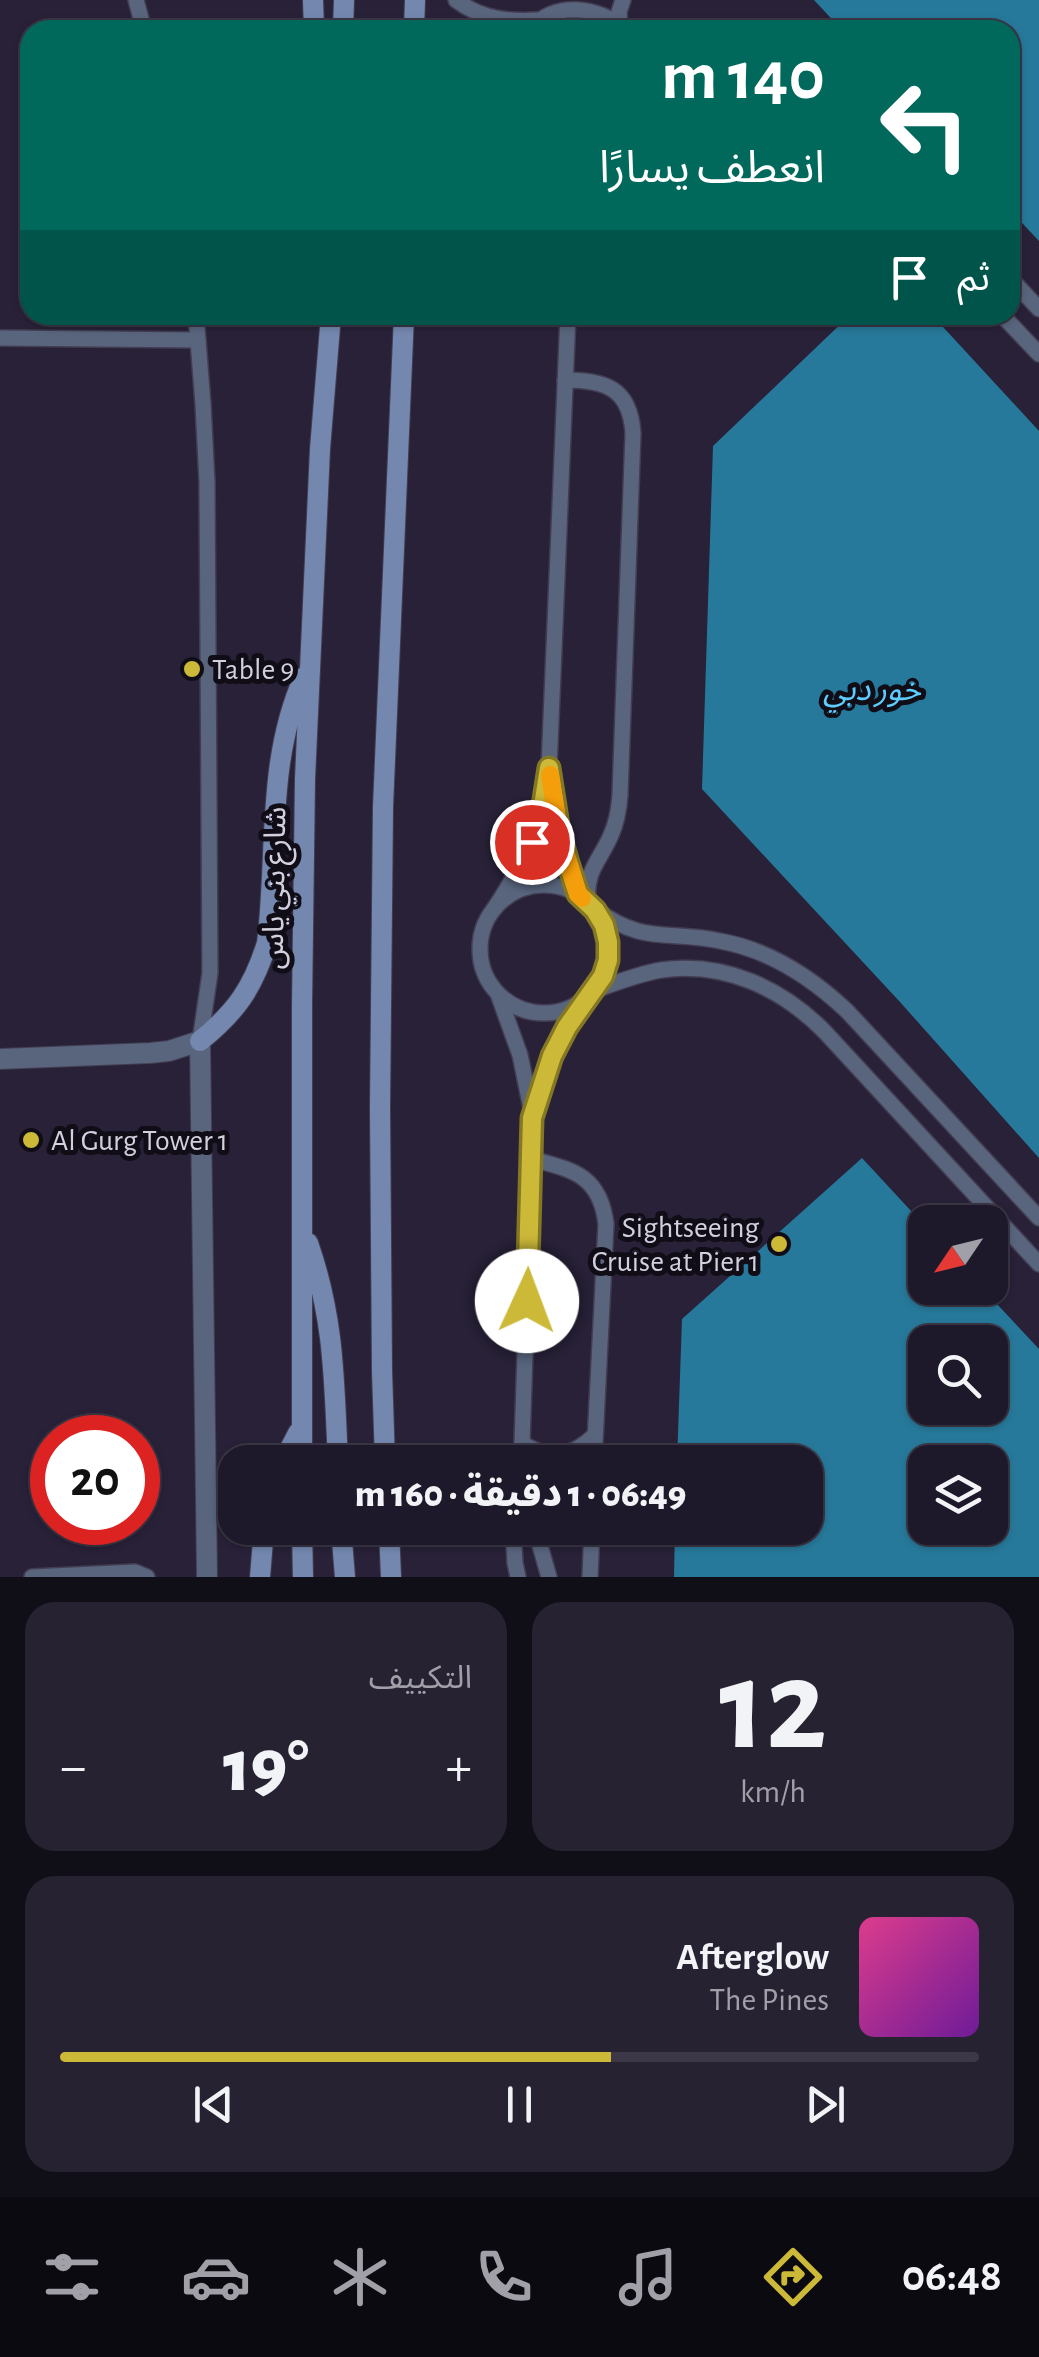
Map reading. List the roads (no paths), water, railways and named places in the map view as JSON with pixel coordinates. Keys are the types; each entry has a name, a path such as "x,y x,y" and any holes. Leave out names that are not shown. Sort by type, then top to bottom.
{"main road":[{"name":"شارع بني ياس","path":"302,1445 303,892 309,666 330,325"},
{"path":"384,1445 380,1126 382,882 404,325"},
{"path":"200,1042 243,999 267,944 278,762 295,697 309,666"},
{"path":"302,1227 330,1320 337,1445"},
{"path":"292,1445 301,1426"},
{"path":"260,1577 263,1545"},
{"path":"302,1545 303,1577"},
{"path":"342,1545 345,1577"},
{"path":"389,1545 392,1577"}],"street":[{"path":"0,1059 150,1054 200,1042 207,1577"}],"lane":[{"path":"456,0 484,16 501,20"},
{"path":"541,20 557,0"},
{"path":"544,20 567,10 588,10 614,18 623,0"},
{"path":"1020,289 1039,309"},
{"path":"197,325 207,482 210,953 200,1042"},
{"path":"568,325 549,768 532,842 516,877 485,924 480,942 481,961 498,994 520,1055 532,1118 522,1443 536,1452 569,1454 595,1436"},
{"path":"1011,325 1039,354"},
{"path":"0,338 198,340"},
{"path":"565,380 589,380 617,392 632,418 634,432 620,795 614,831 589,875 587,902"},
{"path":"532,1118 552,1056 603,976 608,960 604,925 587,902 559,832 549,768"},
{"path":"494,908 524,888 560,887 626,929 720,941 776,959 826,991 848,1011 1039,1218"},
{"path":"498,994 531,1012 550,1014 568,1009 589,995 662,970 714,970 764,986 786,998 825,1032 1039,1264"},
{"path":"532,1159 569,1168 581,1176 592,1185 604,1210 595,1445"},
{"path":"514,1545 518,1577"},
{"path":"540,1545 549,1577"},
{"path":"590,1577 591,1545"},
{"path":"32,1577 135,1572 147,1577"}],"water":[{"path":"814,0 1039,0 1039,241 1020,221 1020,20 833,20"},
{"name":"خور دبي","path":"840,325 941,325 1039,431 1039,1158 702,789 713,446"},
{"path":"862,1158 908,1208 908,1305 998,1305 1039,1349 1039,1577 674,1577 675,1545 823,1545 823,1445 678,1445 682,1319"}],"place":[{"name":"Table 9","path":"192,669"},
{"name":"Al Gurg Tower 1","path":"31,1140"},
{"name":"Sightseeing Cruise at Pier 1","path":"779,1244"}]}
